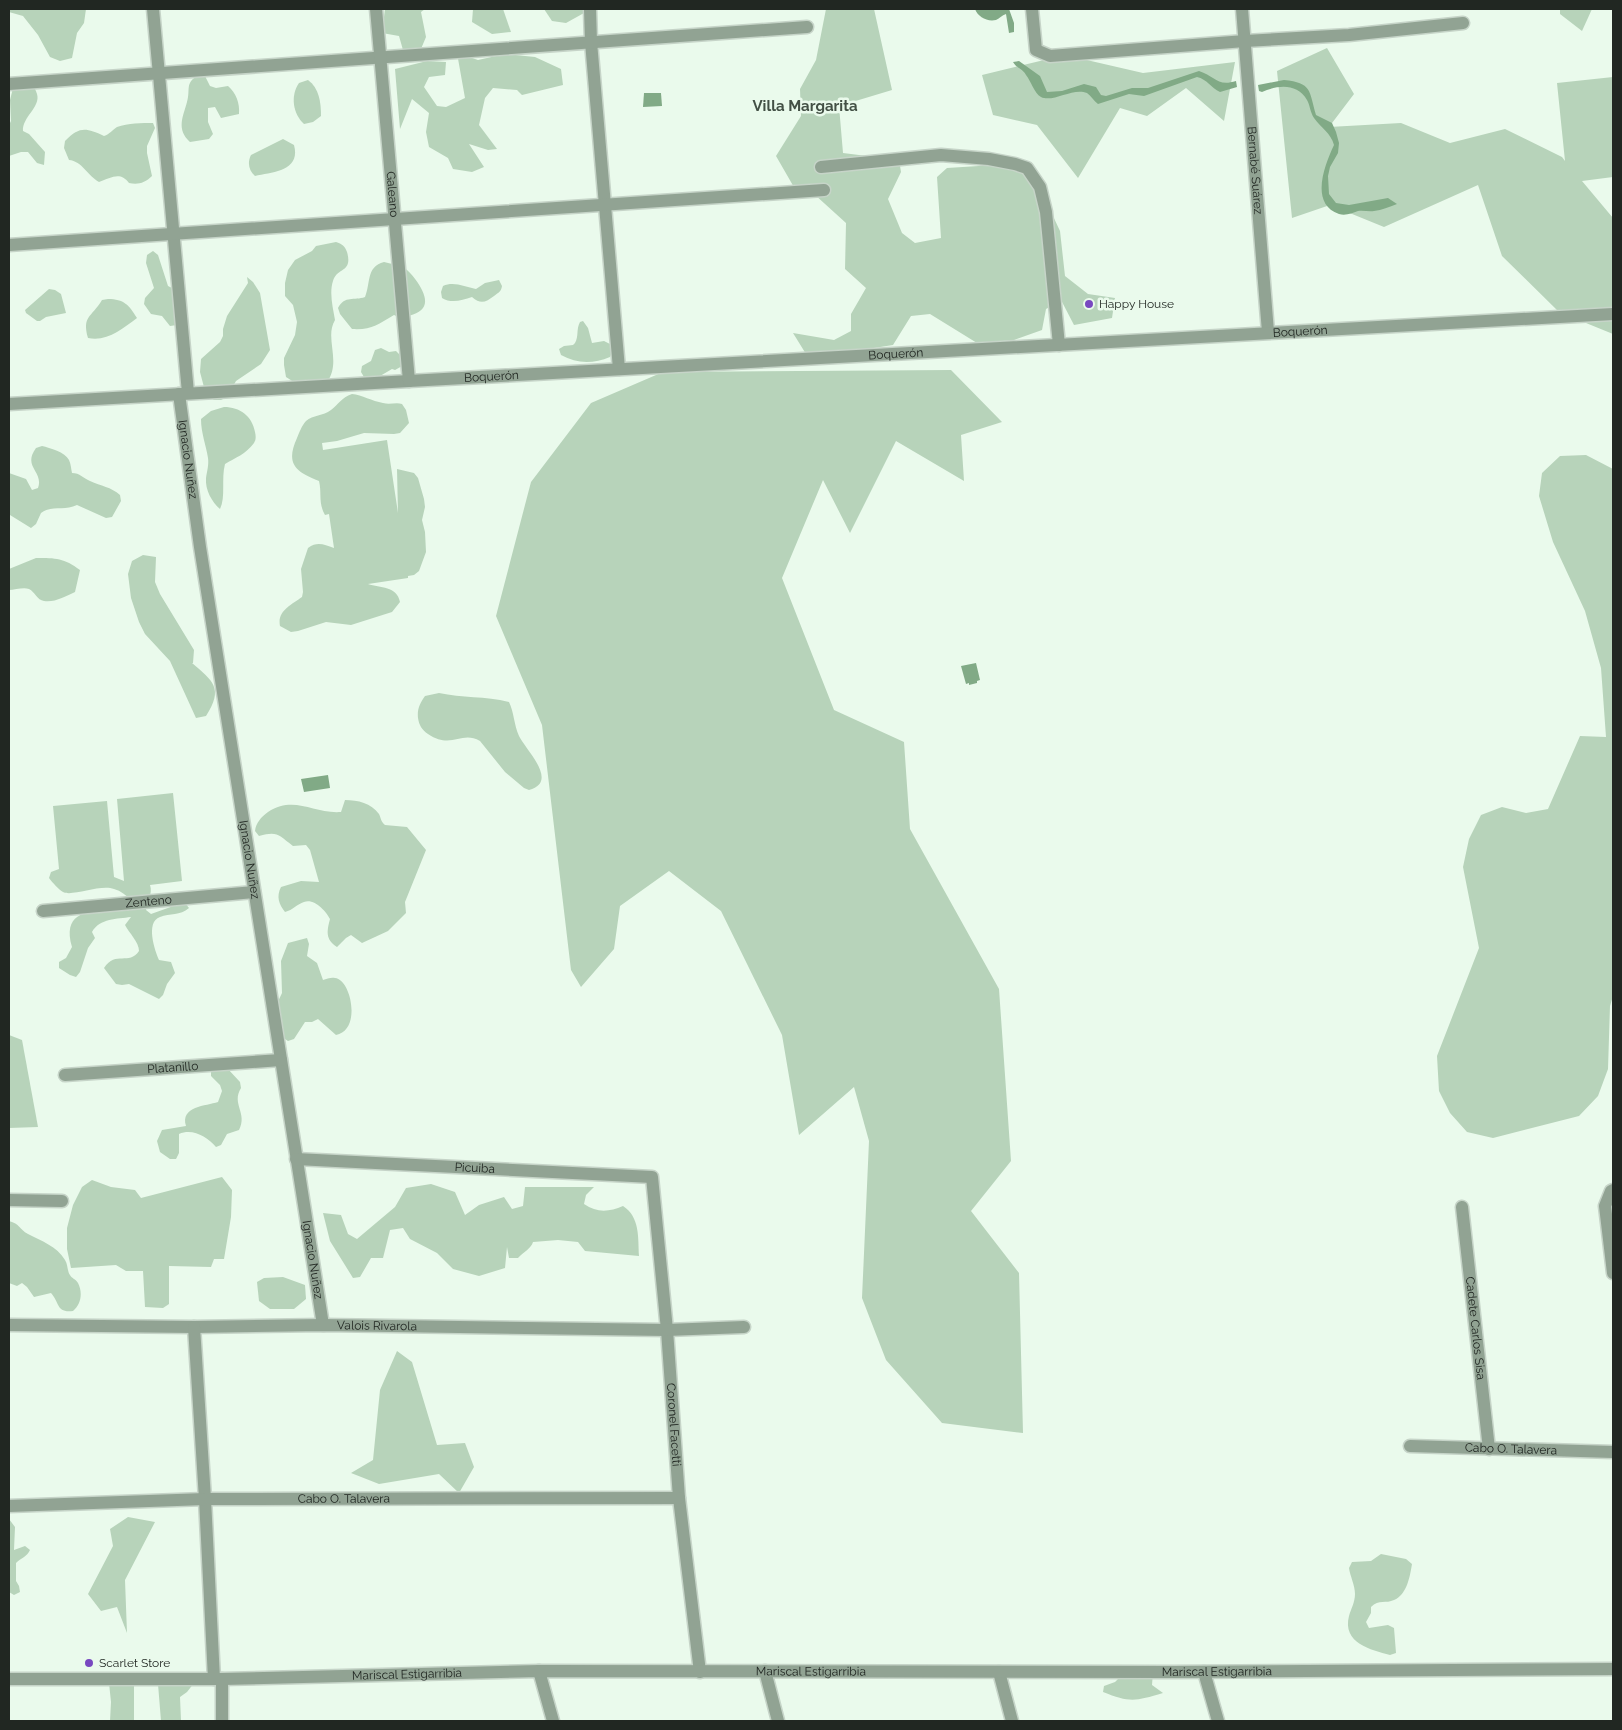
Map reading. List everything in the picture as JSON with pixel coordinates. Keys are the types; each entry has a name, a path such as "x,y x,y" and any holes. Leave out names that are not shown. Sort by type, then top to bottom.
{"street":[{"name":"Ignacio Nuñez","path":"153,9 174,233 184,394 200,547 323,1325"},
{"name":"Galeano","path":"376,9 409,381"},
{"path":"590,9 591,42 619,370"},
{"path":"1032,9 1036,50 1050,56 1349,35 1463,22"},
{"name":"Bernabé Suárez","path":"1242,9 1268,332"},
{"path":"9,84 807,27"},
{"path":"821,167 941,155 989,159 1027,168 1040,187 1046,212 1059,345"},
{"path":"9,245 824,190"},
{"name":"Boquerón","path":"9,404 1613,314"},
{"name":"Zenteno","path":"43,911 254,892"},
{"name":"Platanillo","path":"65,1075 280,1060"},
{"name":"Picuiba","path":"296,1159 652,1177"},
{"name":"Coronel Facetti","path":"652,1177 667,1330 678,1498 700,1672"},
{"path":"1613,1190 1605,1206 1613,1273"},
{"path":"9,1200 62,1201"},
{"name":"Cadete Carlos Sisa","path":"1462,1207 1489,1450"},
{"name":"Valois Rivarola","path":"9,1325 194,1327 323,1325 667,1330 744,1327"},
{"path":"194,1327 222,1721"},
{"name":"Cabo O. Talavera","path":"1410,1446 1489,1450 1613,1452"},
{"name":"Cabo O. Talavera","path":"9,1506 206,1499 678,1498"},
{"name":"Mariscal Estigarribia","path":"9,1679 218,1679 539,1671 1204,1672 1613,1669"},
{"path":"539,1671 553,1721"},
{"path":"765,1672 778,1721"},
{"path":"999,1672 1012,1721"},
{"path":"1204,1672 1218,1721"}],"shaded area":[{"path":"9,9 86,9 84,23 77,33 72,58 60,61 50,57 38,35 23,16 9,12"},
{"path":"385,9 425,9 421,12 426,37 418,56 405,57 399,36 382,33"},
{"path":"473,9 503,9 511,32 492,34 472,22"},
{"path":"544,9 583,9 584,13 566,23 552,21"},
{"path":"826,9 874,9 892,90 839,106 843,153 899,160 901,172 888,199 902,233 915,243 941,238 937,177 947,168 1028,163 1060,231 1065,276 1088,294 1115,298 1112,318 1074,325 1061,300 1046,309 1042,330 1014,340 977,343 930,314 911,316 893,345 861,350 806,354 793,333 834,340 851,331 851,314 866,288 845,269 846,223 814,194 795,189 776,156 801,116 800,89 816,60"},
{"path":"975,9 1009,9 1014,23 1014,32 1009,33 1006,14 996,20 986,20"},
{"path":"1560,9 1592,9 1582,31 1560,14"},
{"path":"1327,48 1354,94 1329,127 1401,123 1450,143 1505,129 1562,157 1565,161 1557,83 1613,77 1613,177 1582,181 1613,218 1613,334 1559,312 1502,256 1478,185 1384,227 1330,205 1292,218 1277,71"},
{"path":"457,53 478,60 505,54 535,57 561,69 563,85 522,95 517,90 493,88 485,98 479,125 497,149 488,150 469,144 484,167 472,172 453,169 448,158 429,147 426,132 429,113 412,99 400,129 395,69 427,61 446,62 445,75 429,77 424,87 437,106 446,107 465,98"},
{"path":"1065,55 1143,73 1235,62 1224,121 1186,88 1147,116 1120,108 1078,178 1037,125 993,115 982,75"},
{"path":"1019,61 1040,76 1047,92 1062,91 1084,84 1096,87 1101,95 1106,96 1132,88 1148,88 1199,71 1220,82 1236,81 1237,87 1220,92 1197,77 1144,96 1129,94 1098,104 1087,93 1081,92 1046,98 1041,97 1034,90 1028,78 1013,62"},
{"path":"199,75 205,76 210,86 216,88 228,86 237,99 239,114 221,118 215,107 208,108 208,122 213,134 209,139 190,142 183,132 182,118 191,81"},
{"path":"308,80 315,87 319,96 321,116 313,122 304,124 295,110 294,93 299,83"},
{"path":"1284,80 1300,83 1308,89 1316,115 1332,123 1336,132 1339,143 1338,153 1330,167 1328,176 1329,194 1336,203 1349,205 1388,198 1397,204 1377,211 1360,211 1344,215 1330,209 1324,202 1322,183 1327,162 1334,145 1331,137 1314,118 1303,94 1287,87 1259,91 1258,85"},
{"path":"31,82 37,92 38,99 25,121 23,131 29,134 45,152 44,165 37,163 28,152 9,156 10,100 13,88"},
{"path":"644,93 661,93 662,106 643,107"},
{"path":"153,123 155,128 147,146 152,176 141,183 129,183 126,179 119,176 99,182 78,163 69,160 64,148 65,141 79,131 88,130 104,136 117,127"},
{"path":"283,139 294,145 295,154 293,160 284,169 255,176 249,167 251,155"},
{"path":"336,242 342,244 347,252 348,263 335,277 331,290 335,320 331,334 333,366 331,374 327,382 297,384 286,377 284,365 284,358 295,335 297,322 293,305 285,296 288,270 295,260 312,251 316,246"},
{"path":"153,251 158,255 168,286 174,289 177,325 170,326 162,316 151,314 144,304 145,298 154,288 146,263 147,255"},
{"path":"384,262 402,267 414,277 424,293 425,304 416,313 401,318 394,315 370,328 352,329 340,314 338,308 344,301 365,297 374,267"},
{"path":"247,277 253,282 260,293 270,350 261,364 236,381 227,397 221,400 214,400 205,391 200,372 201,359 220,342 227,316 248,283"},
{"path":"499,280 502,286 500,291 486,301 481,302 472,297 453,301 442,298 443,286 455,284 476,289 485,283"},
{"path":"49,289 61,294 66,313 37,321 26,313 25,310"},
{"path":"102,300 118,300 126,304 137,318 108,336 95,339 88,338 86,331 87,321"},
{"path":"583,321 588,328 592,343 604,341 610,344 613,349 610,357 585,362 561,355 559,349 575,343 580,322"},
{"path":"381,348 389,352 396,351 404,359 404,365 395,370 392,369 375,379 364,377 361,372 362,366 371,361 375,350"},
{"path":"951,370 1002,422 961,435 964,481 896,441 850,533 823,480 782,578 834,710 904,742 910,829 999,989 1011,1161 971,1211 1019,1273 1023,1433 942,1423 886,1360 862,1298 869,1141 854,1087 799,1135 782,1035 721,911 669,871 620,906 614,949 581,987 571,970 542,725 496,616 531,482 591,403 663,372"},
{"path":"352,394 386,404 402,404 406,410 409,423 400,433 364,433 337,441 322,443 323,450 387,440 398,513 397,469 414,473 418,478 425,507 422,520 426,552 419,571 414,575 408,576 408,578 368,584 387,588 395,593 400,602 392,612 351,625 326,622 291,632 280,626 281,616 286,609 302,597 301,569 308,548 318,544 334,548 329,514 325,515 322,506 319,481 304,474 295,466 292,454 306,421 328,412"},
{"path":"224,407 240,411 248,417 256,438 248,450 225,464 223,499 220,509 214,503 207,487 208,461 201,419 211,411"},
{"path":"42,446 67,457 72,473 109,488 120,495 121,501 112,517 106,518 77,505 41,513 36,524 31,528 9,514 9,473 26,479 32,490 38,488 38,477 31,460 36,448"},
{"path":"1586,455 1613,469 1613,996 1610,1006 1608,1069 1598,1096 1579,1116 1493,1138 1467,1132 1450,1113 1439,1091 1437,1056 1479,948 1463,867 1469,839 1481,815 1502,807 1526,813 1548,809 1580,736 1606,737 1601,668 1585,611 1553,542 1539,496 1542,473 1560,456"},
{"path":"143,555 156,557 155,582 160,594 194,650 192,663 206,675 214,686 214,698 206,716 196,718 170,661 145,634 139,622 131,598 128,574 132,561"},
{"path":"36,558 60,560 80,570 75,592 60,599 44,601 29,589 9,590 9,569"},
{"path":"976,663 980,680 977,683 966,684 961,666"},
{"path":"439,693 509,702 519,736 538,765 541,773 541,780 538,786 529,790 524,788 505,772 480,741 473,738 444,740 424,731 418,721 419,706 425,696"},
{"path":"328,775 330,788 304,792 301,779"},
{"path":"173,793 182,881 150,885 146,910 151,914 185,903 189,908 179,913 160,917 155,920 153,925 152,937 159,960 171,962 175,973 167,984 163,995 159,999 129,984 116,984 104,968 113,960 131,957 139,951 136,941 125,925 131,917 109,920 95,927 92,932 95,938 88,948 80,972 76,977 70,975 59,968 59,962 66,958 72,947 70,933 72,924 77,917 94,911 128,911 132,906 131,900 117,890 101,888 67,893 59,889 49,878 51,872 59,869 53,806 107,801 114,877 124,881 117,799"},
{"path":"345,800 359,802 372,807 379,814 385,825 407,827 426,850 405,902 406,913 388,931 362,943 351,935 337,947 330,941 328,934 330,919 319,906 308,901 285,912 279,900 281,887 301,881 319,882 310,850 306,845 293,846 278,835 259,836 255,831 256,825 261,818 278,807 296,805 331,812 341,812"},
{"path":"307,938 309,944 307,956 317,963 323,980 335,978 346,987 351,1005 351,1015 349,1024 344,1031 336,1035 318,1019 312,1022 305,1022 294,1039 288,1041 282,1037 273,1012 282,993 281,961 288,943"},
{"path":"9,1035 22,1040 38,1127 9,1128"},
{"path":"227,1068 240,1082 241,1088 238,1094 238,1104 242,1119 239,1130 227,1134 221,1145 216,1147 199,1134 184,1132 179,1134 179,1153 176,1159 170,1159 160,1152 157,1141 162,1130 186,1126 185,1119 190,1111 218,1102 222,1091 220,1085 211,1076 211,1070"},
{"path":"222,1177 232,1190 231,1217 224,1259 214,1259 211,1267 169,1266 169,1304 163,1308 145,1307 143,1271 126,1271 116,1265 71,1268 67,1249 67,1228 73,1205 82,1187 92,1180 111,1187 135,1190 141,1198"},
{"path":"431,1184 455,1192 465,1215 479,1205 504,1197 512,1209 523,1206 525,1187 594,1187 586,1195 584,1204 598,1210 608,1210 623,1206 629,1211 637,1228 639,1256 585,1251 578,1242 558,1240 533,1242 529,1249 518,1258 509,1258 507,1247 505,1268 479,1276 453,1269 437,1253 410,1239 403,1228 390,1230 383,1258 371,1258 360,1277 353,1278 330,1241 323,1213 341,1215 348,1234 357,1239 395,1207 406,1188"},
{"path":"9,1221 28,1234 53,1247 62,1255 71,1277 80,1287 79,1302 73,1311 61,1309 51,1293 34,1297 22,1283 17,1286 9,1283"},
{"path":"283,1277 305,1285 306,1299 294,1309 270,1309 259,1301 257,1282 264,1278"},
{"path":"397,1351 412,1362 437,1445 465,1443 474,1467 459,1493 439,1474 379,1484 351,1473 373,1460 380,1390"},
{"path":"128,1517 155,1522 125,1580 127,1633 117,1607 101,1611 88,1594 113,1546 110,1529"},
{"path":"9,1519 15,1527 14,1550 25,1546 30,1550 26,1556 16,1563 16,1581 20,1592 14,1595 9,1592"},
{"path":"1381,1554 1406,1559 1412,1564 1407,1585 1402,1594 1391,1601 1380,1602 1371,1607 1371,1613 1366,1622 1369,1628 1388,1625 1394,1628 1396,1653 1390,1655 1360,1644 1350,1633 1348,1625 1355,1594 1349,1568 1352,1562 1371,1561"},
{"path":"1146,1665 1151,1667 1153,1672 1152,1685 1163,1693 1133,1700 1103,1692 1104,1686 1115,1682 1127,1670"},
{"path":"134,1682 134,1721 110,1721 109,1683"},
{"path":"194,1683 180,1697 181,1721 161,1721 158,1684"}],"place":[{"name":"Happy House","path":"1089,304"},
{"name":"Scarlet Store","path":"89,1663"}],"district":[{"name":"Villa Margarita","path":"805,106"}]}
